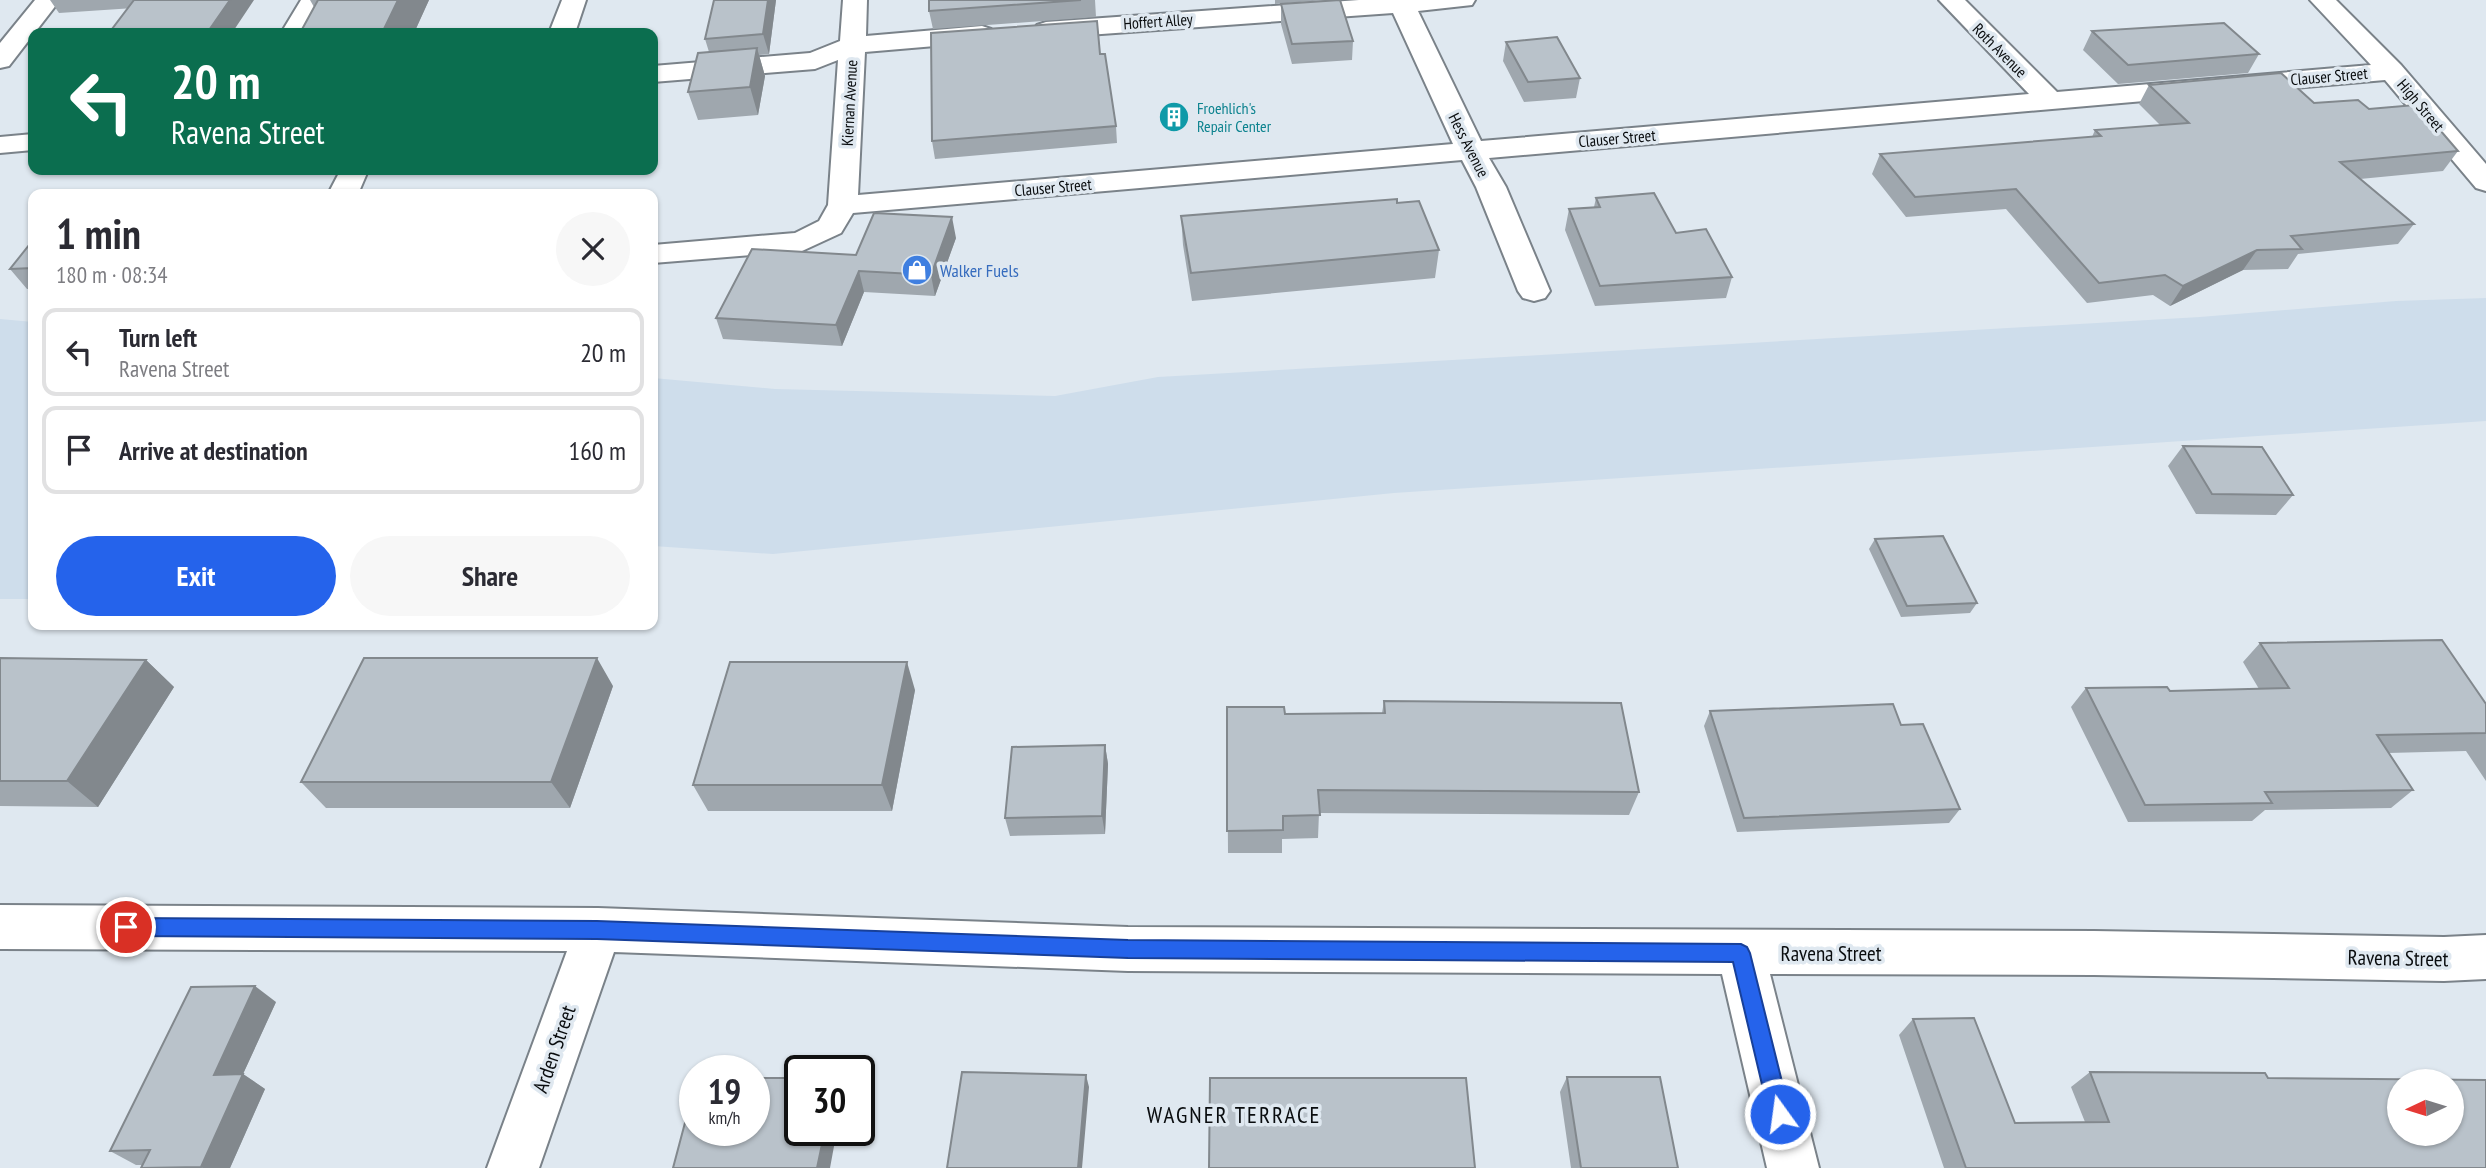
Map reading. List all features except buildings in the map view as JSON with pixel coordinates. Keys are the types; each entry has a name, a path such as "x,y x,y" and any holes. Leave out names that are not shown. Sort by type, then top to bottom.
{"street":[{"path":"0,60 48,0"},
{"path":"297,28 313,0"},
{"path":"564,28 574,0"},
{"name":"Kiernan Avenue","path":"843,205 855,0"},
{"name":"Hoffert Alley","path":"852,44 1012,32 1139,11 1464,0"},
{"name":"Roth Avenue","path":"1951,0 2049,99"},
{"name":"High Street","path":"2322,0 2392,71 2486,182"},
{"name":"Hess Avenue","path":"1401,2 1471,151 1491,187 1534,291"},
{"path":"658,74 815,61 852,44"},
{"name":"Clauser Street","path":"843,205 2392,71"},
{"path":"0,145 28,142"},
{"path":"658,254 802,242 830,227 843,205"},
{"name":"Ravena Street","path":"0,927 597,930 1128,949 2094,953 2444,959 2486,957"},
{"name":"Arden Street","path":"513,1168 597,930"},
{"path":"1741,953 1793,1168"}],"shaded area":[{"path":"2486,298 2486,421 1394,493 773,554 658,546 658,378 775,389 1055,396 1158,377 2200,317 2396,301"},
{"path":"0,319 28,322 28,599 0,599"}],"place":[{"name":"Froehlich's Repair Center","path":"1174,117"},
{"name":"Walker Fuels","path":"917,270"}],"district":[{"name":"WAGNER TERRACE","path":"1234,1114"}],"route":[{"path":"126,927 597,930 1128,949 1741,953 1780,1114"}]}
